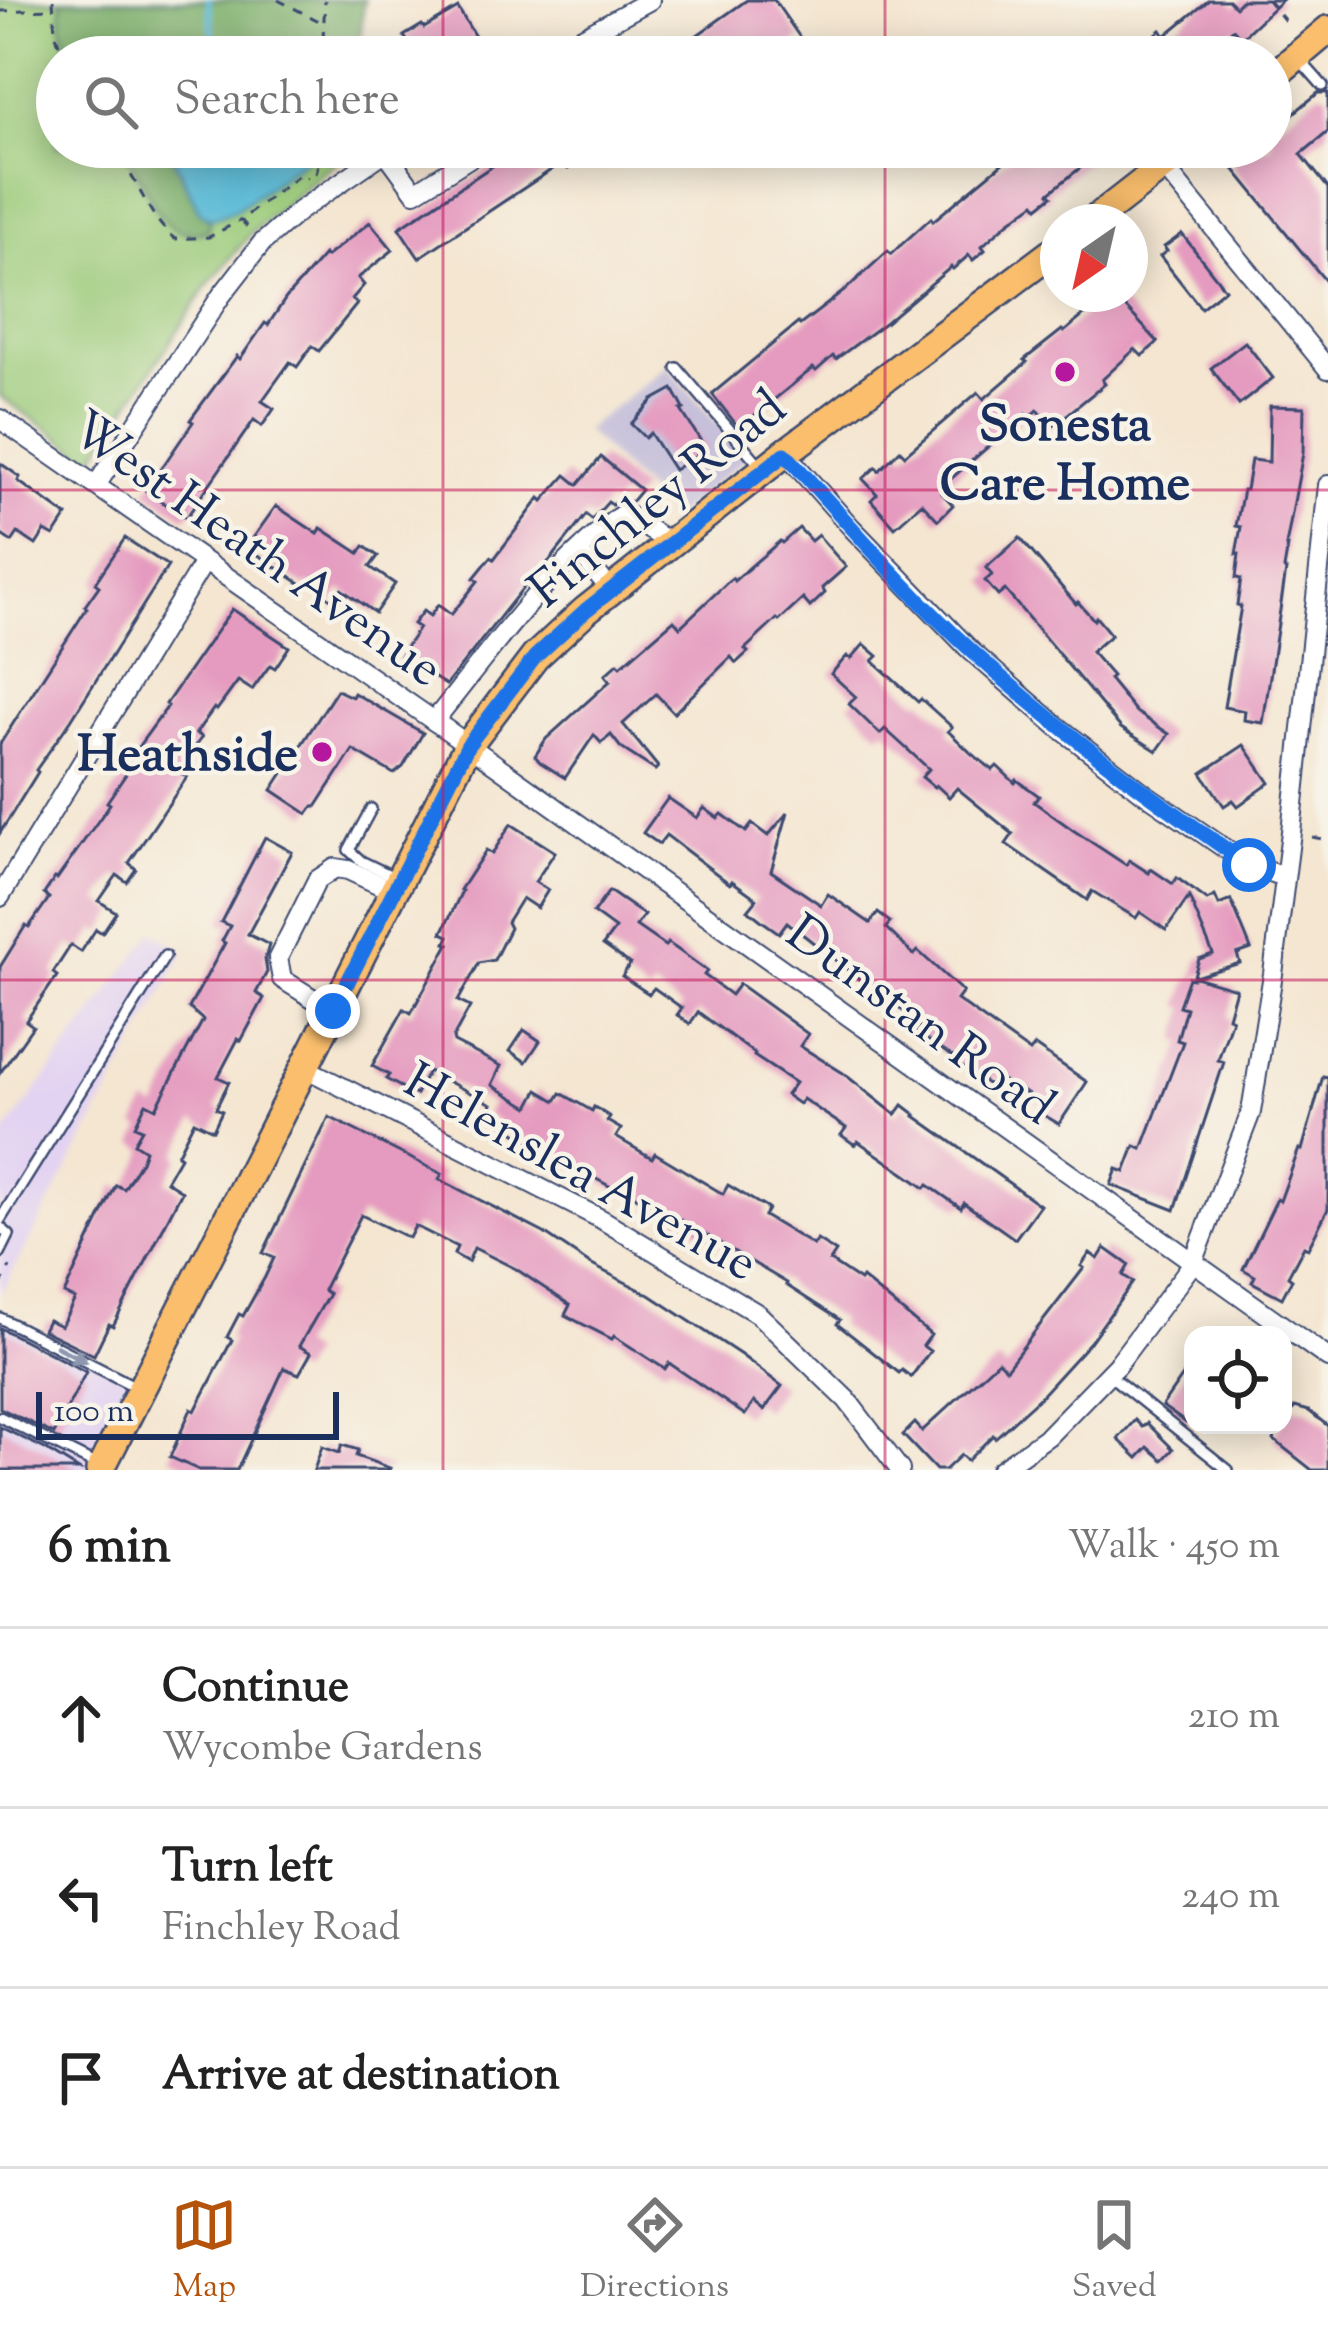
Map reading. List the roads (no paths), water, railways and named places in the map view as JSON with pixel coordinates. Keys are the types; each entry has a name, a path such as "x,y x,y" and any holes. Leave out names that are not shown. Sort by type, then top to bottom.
{"main road":[{"path":"1292,50 1328,30"},
{"path":"1116,204 1163,168"},
{"name":"Finchley Road","path":"101,1469 468,745 535,657 670,543 1040,262"}],"street":[{"path":"584,36 650,0"},
{"path":"97,484 221,296 262,243 361,168"},
{"path":"400,168 415,192 453,168"},
{"path":"1165,168 1328,369"},
{"name":"West Heath Avenue","path":"0,419 468,745"},
{"path":"774,462 970,650 1058,726 1249,865 1284,878"},
{"path":"1000,1470 1048,1436 1108,1374 1192,1264 1251,1112 1274,974 1328,485"},
{"path":"434,721 537,592 624,513 670,543"},
{"path":"579,553 611,590"},
{"path":"0,898 204,562"},
{"name":"Dunstan Road","path":"468,745 1328,1358"},
{"path":"333,1011 282,979 278,958 317,880 335,868 396,885"},
{"name":"Helenslea Avenue","path":"305,1068 602,1220 758,1314 847,1400 900,1470"}],"lane":[{"path":"1296,45 1323,86"},
{"path":"677,368 774,462"},
{"path":"371,809 350,850 396,885"},
{"path":"0,1253 9,1235 0,1224 165,956"},
{"path":"0,1318 141,1390"},
{"path":"1108,1374 1228,1470"},
{"path":"0,1417 101,1469"}],"water":[{"path":"178,168 294,168 235,211 211,219 200,213"}],"waterway":[{"path":"208,0 213,36"}],"place":[{"name":"Sonesta Care Home","path":"1065,372"},
{"name":"Heathside","path":"322,752"}]}
